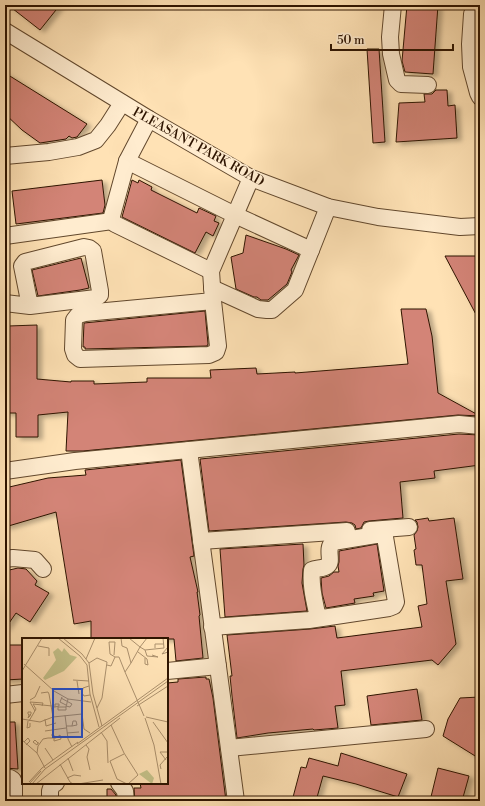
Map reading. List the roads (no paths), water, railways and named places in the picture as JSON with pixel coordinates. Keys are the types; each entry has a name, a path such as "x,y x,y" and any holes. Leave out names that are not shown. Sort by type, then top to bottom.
{"street":[{"path":"393,5 390,37 391,54 397,80 401,84 428,85"},
{"path":"478,5 472,14 470,44 472,67 480,97"},
{"name":"PLEASANT PARK ROAD","path":"5,31 122,103 251,178 328,207 378,217 460,227 480,226"},
{"path":"5,156 56,151 78,147 96,140 122,103"},
{"path":"112,221 112,216 128,161 149,119"},
{"path":"128,161 235,215 311,250"},
{"path":"251,178 211,271 213,295 218,346 216,352 209,355 80,359 75,355 73,349 74,320 78,315 84,313 213,295 258,308 272,310 295,290 328,207"},
{"path":"5,236 112,221 115,224 211,271"},
{"path":"5,303 30,306 96,298 100,295 100,291 93,251 84,247 25,262 22,266 30,306"},
{"path":"5,471 76,461 459,424 480,426"},
{"path":"189,450 236,801"},
{"path":"201,541 409,527"},
{"path":"212,627 308,620 394,606 396,602 385,537 382,534 333,542 330,544 329,564 326,567 312,570 311,574 318,618"},
{"path":"5,559 13,558 35,560 43,569"},
{"path":"168,671 218,666"},
{"path":"5,695 22,693"},
{"path":"229,748 426,729"},
{"path":"5,778 10,778 13,780 14,801"},
{"path":"50,801 50,791 52,785 54,784"},
{"path":"120,784 125,791 126,801"}]}
